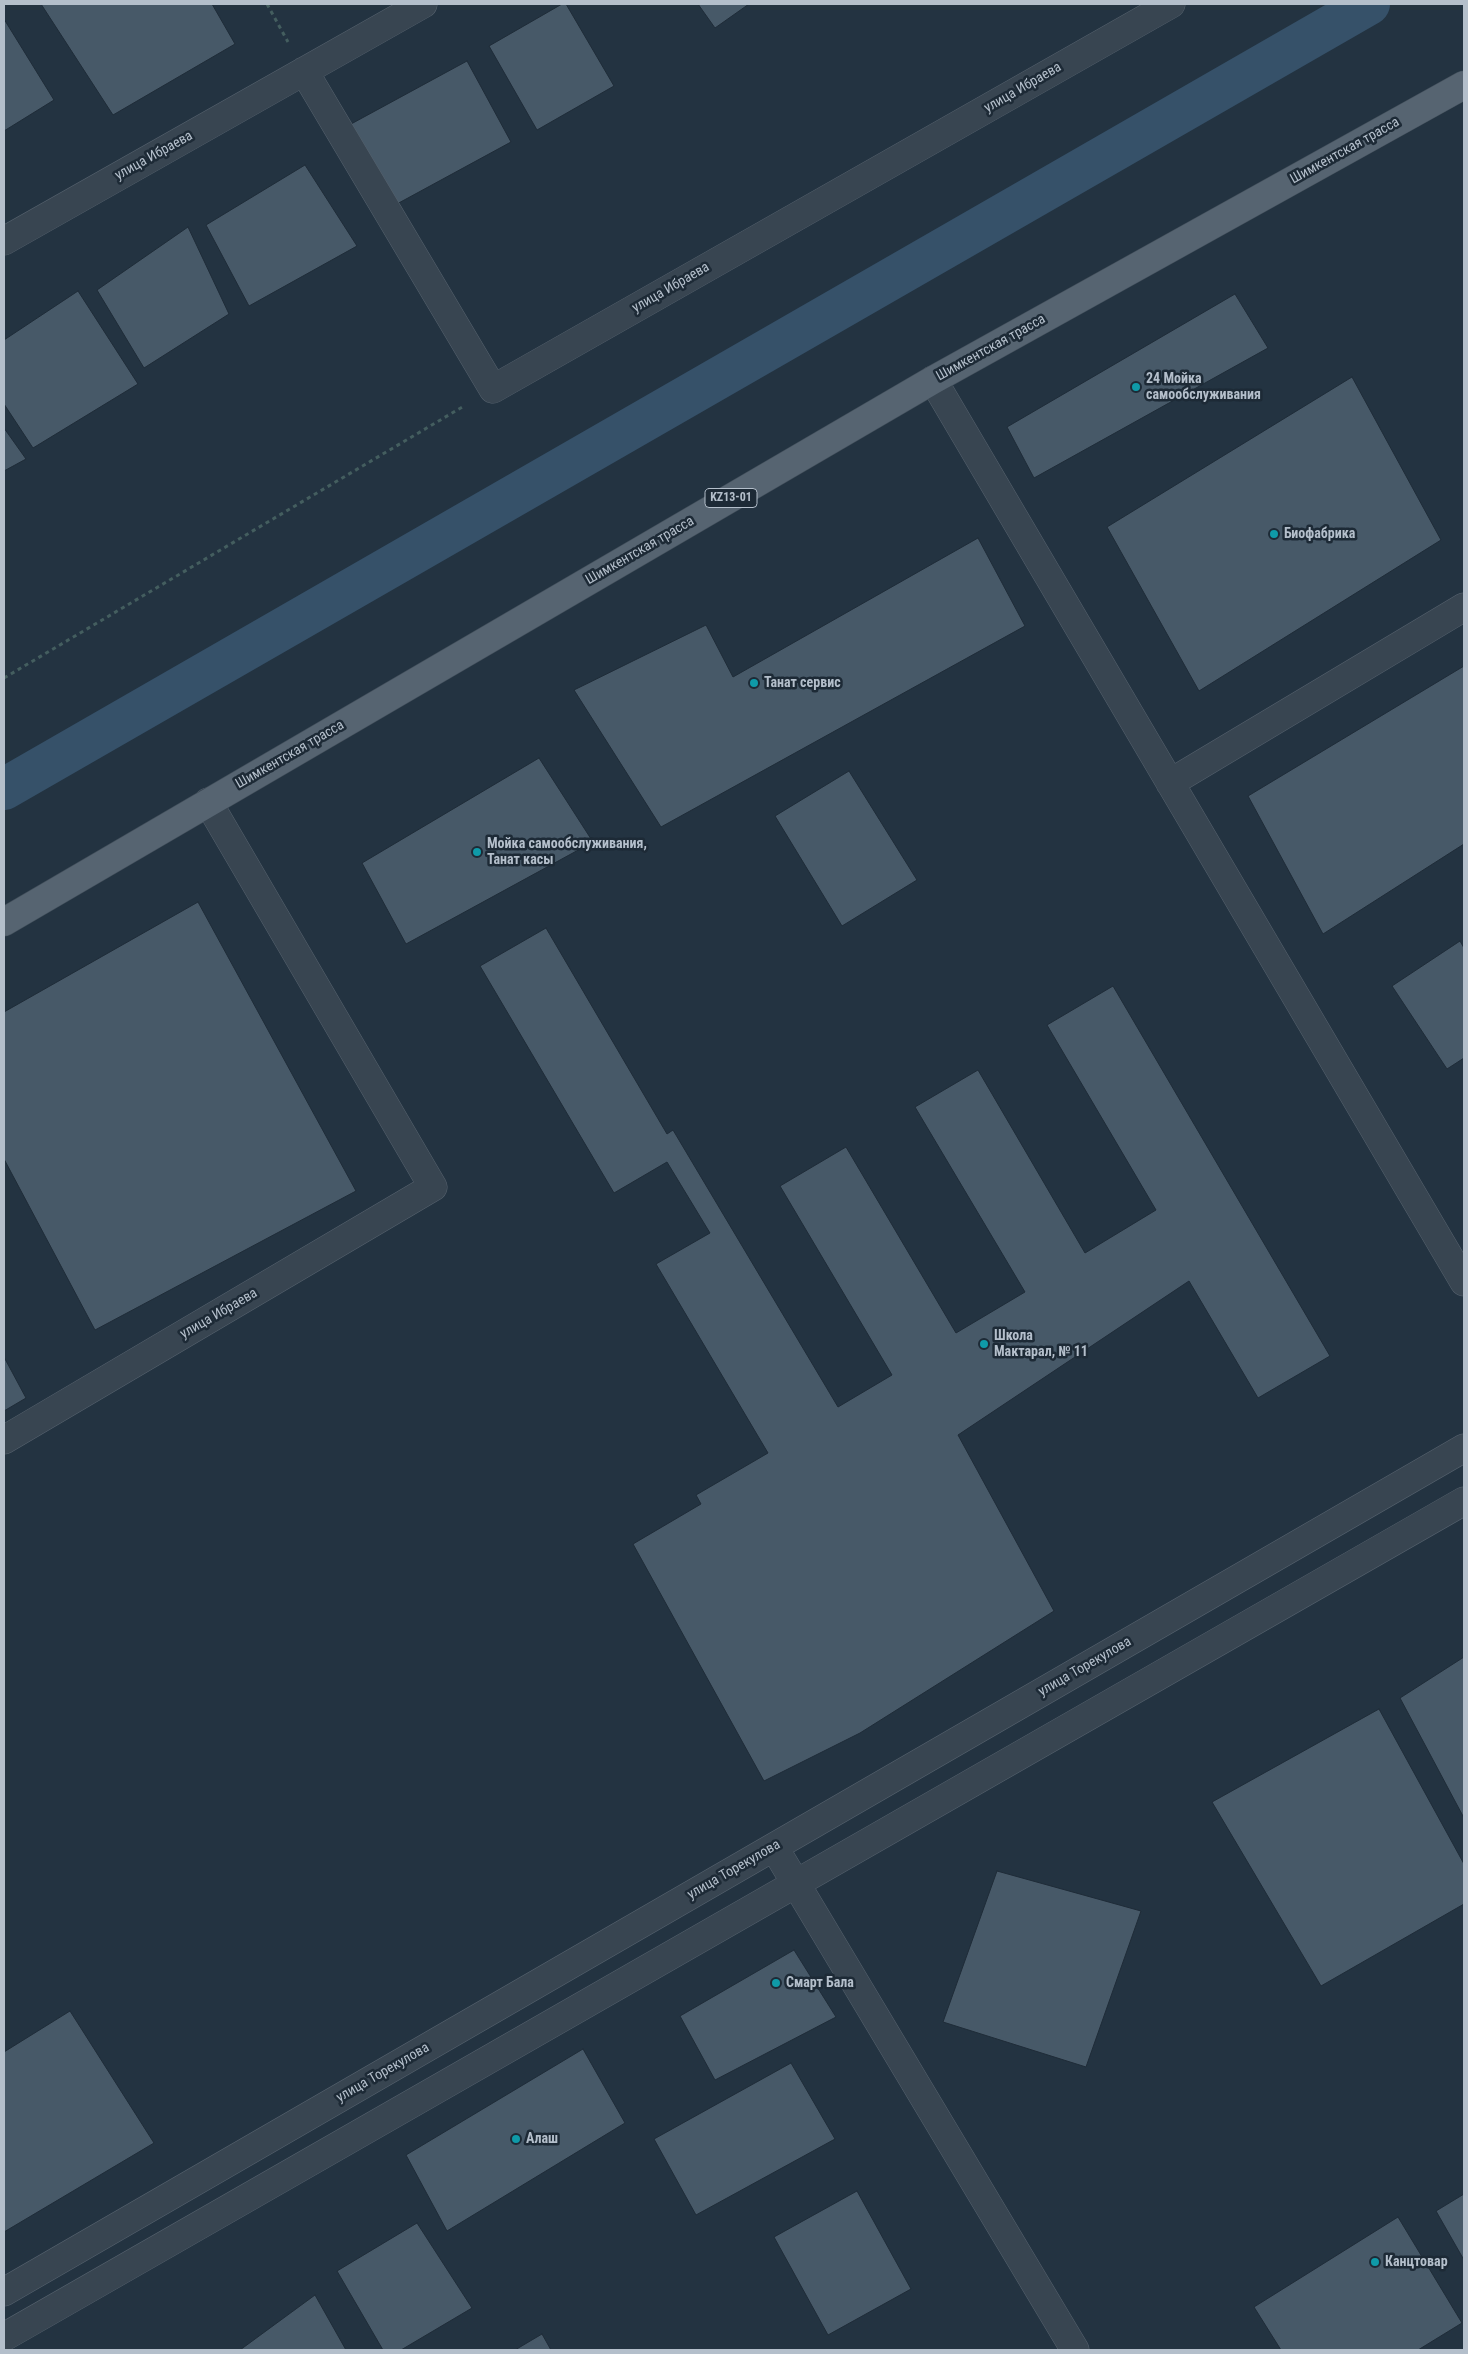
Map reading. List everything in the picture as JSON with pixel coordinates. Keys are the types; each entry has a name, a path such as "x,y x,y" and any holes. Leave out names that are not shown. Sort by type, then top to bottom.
{"main road":[{"name":"Шимкентская трасса","path":"4,922 933,380 1464,85"}],"street":[{"name":"улица Ибраева","path":"4,241 423,4"},
{"name":"улица Ибраева","path":"494,389 1171,4"},
{"path":"304,71 494,389"},
{"path":"933,380 1464,1282"},
{"path":"1170,783 1464,607"},
{"name":"улица Ибраева","path":"4,1440 433,1187 208,802"},
{"name":"улица Торекулова","path":"4,2292 1464,1448"},
{"path":"4,2337 1464,1501"},
{"path":"774,1847 1075,2350"}],"path":[{"path":"267,4 304,71"},
{"path":"4,678 494,389"}],"building":[{"path":"41,4 212,4 235,44 113,115"},
{"path":"562,4 566,4 614,86 537,130 489,46"},
{"path":"698,4 749,4 715,28"},
{"path":"4,19 54,100 4,131"},
{"path":"467,61 511,142 384,211 340,130"},
{"path":"305,165 357,246 249,306 206,225"},
{"path":"188,227 229,314 144,368 97,290"},
{"path":"78,291 138,384 33,448 4,404 4,340"},
{"name":"24 Мойка самообслуживания","path":"1235,294 1268,348 1034,478 1007,427"},
{"name":"Биофабрика","path":"1352,377 1441,540 1199,691 1107,527"},
{"path":"4,428 26,459 4,471"},
{"name":"Танат сервис","path":"978,538 1025,626 661,827 574,690 706,625 733,677"},
{"path":"1464,666 1464,844 1323,934 1248,796"},
{"name":"Мойка самообслуживания, Танат касы","path":"539,758 593,842 406,944 362,863"},
{"path":"849,771 917,880 842,926 775,816"},
{"path":"198,902 356,1191 95,1330 4,1159 4,1012"},
{"name":"Школа Мактарал, № 11","path":"546,928 667,1134 673,1130 838,1407 892,1375 780,1186 846,1147 956,1333 1025,1292 915,1107 978,1070 1085,1253 1156,1210 1047,1025 1113,986 1330,1356 1258,1398 1189,1281 958,1435 1054,1611 860,1733 764,1781 633,1544 701,1504 696,1495 768,1453 656,1264 710,1233 667,1162 614,1193 480,966"},
{"path":"1460,941 1464,948 1464,1058 1447,1069 1392,986"},
{"path":"4,1357 26,1398 4,1411"},
{"path":"1464,1657 1464,1818 1400,1698"},
{"path":"1379,1709 1464,1864 1464,1904 1321,1986 1212,1802"},
{"path":"997,1871 1141,1911 1086,2067 943,2022"},
{"name":"Смарт Бала","path":"794,1950 836,2017 715,2080 680,2016"},
{"path":"70,2011 154,2143 4,2232 4,2052"},
{"name":"Алаш","path":"583,2049 625,2123 447,2231 406,2155"},
{"path":"791,2063 835,2139 696,2215 654,2139"},
{"path":"857,2191 911,2289 828,2335 774,2237"},
{"path":"1464,2194 1464,2260 1436,2211"},
{"name":"Канцтовар","path":"1398,2217 1462,2323 1418,2350 1281,2350 1254,2307"},
{"path":"417,2223 472,2308 401,2350 383,2350 337,2271"},
{"path":"315,2295 346,2350 240,2350"},
{"path":"542,2334 551,2350 515,2350"}],"waterway":[{"path":"4,789 1369,4"}],"place":[{"name":"24 Мойка самообслуживания","path":"1136,387"},
{"name":"Биофабрика","path":"1274,534"},
{"name":"Танат сервис","path":"754,683"},
{"name":"Мойка самообслуживания, Танат касы","path":"477,852"},
{"name":"Школа Мактарал, № 11","path":"984,1344"},
{"name":"Смарт Бала","path":"776,1983"},
{"name":"Алаш","path":"516,2139"},
{"name":"Канцтовар","path":"1375,2262"}]}
